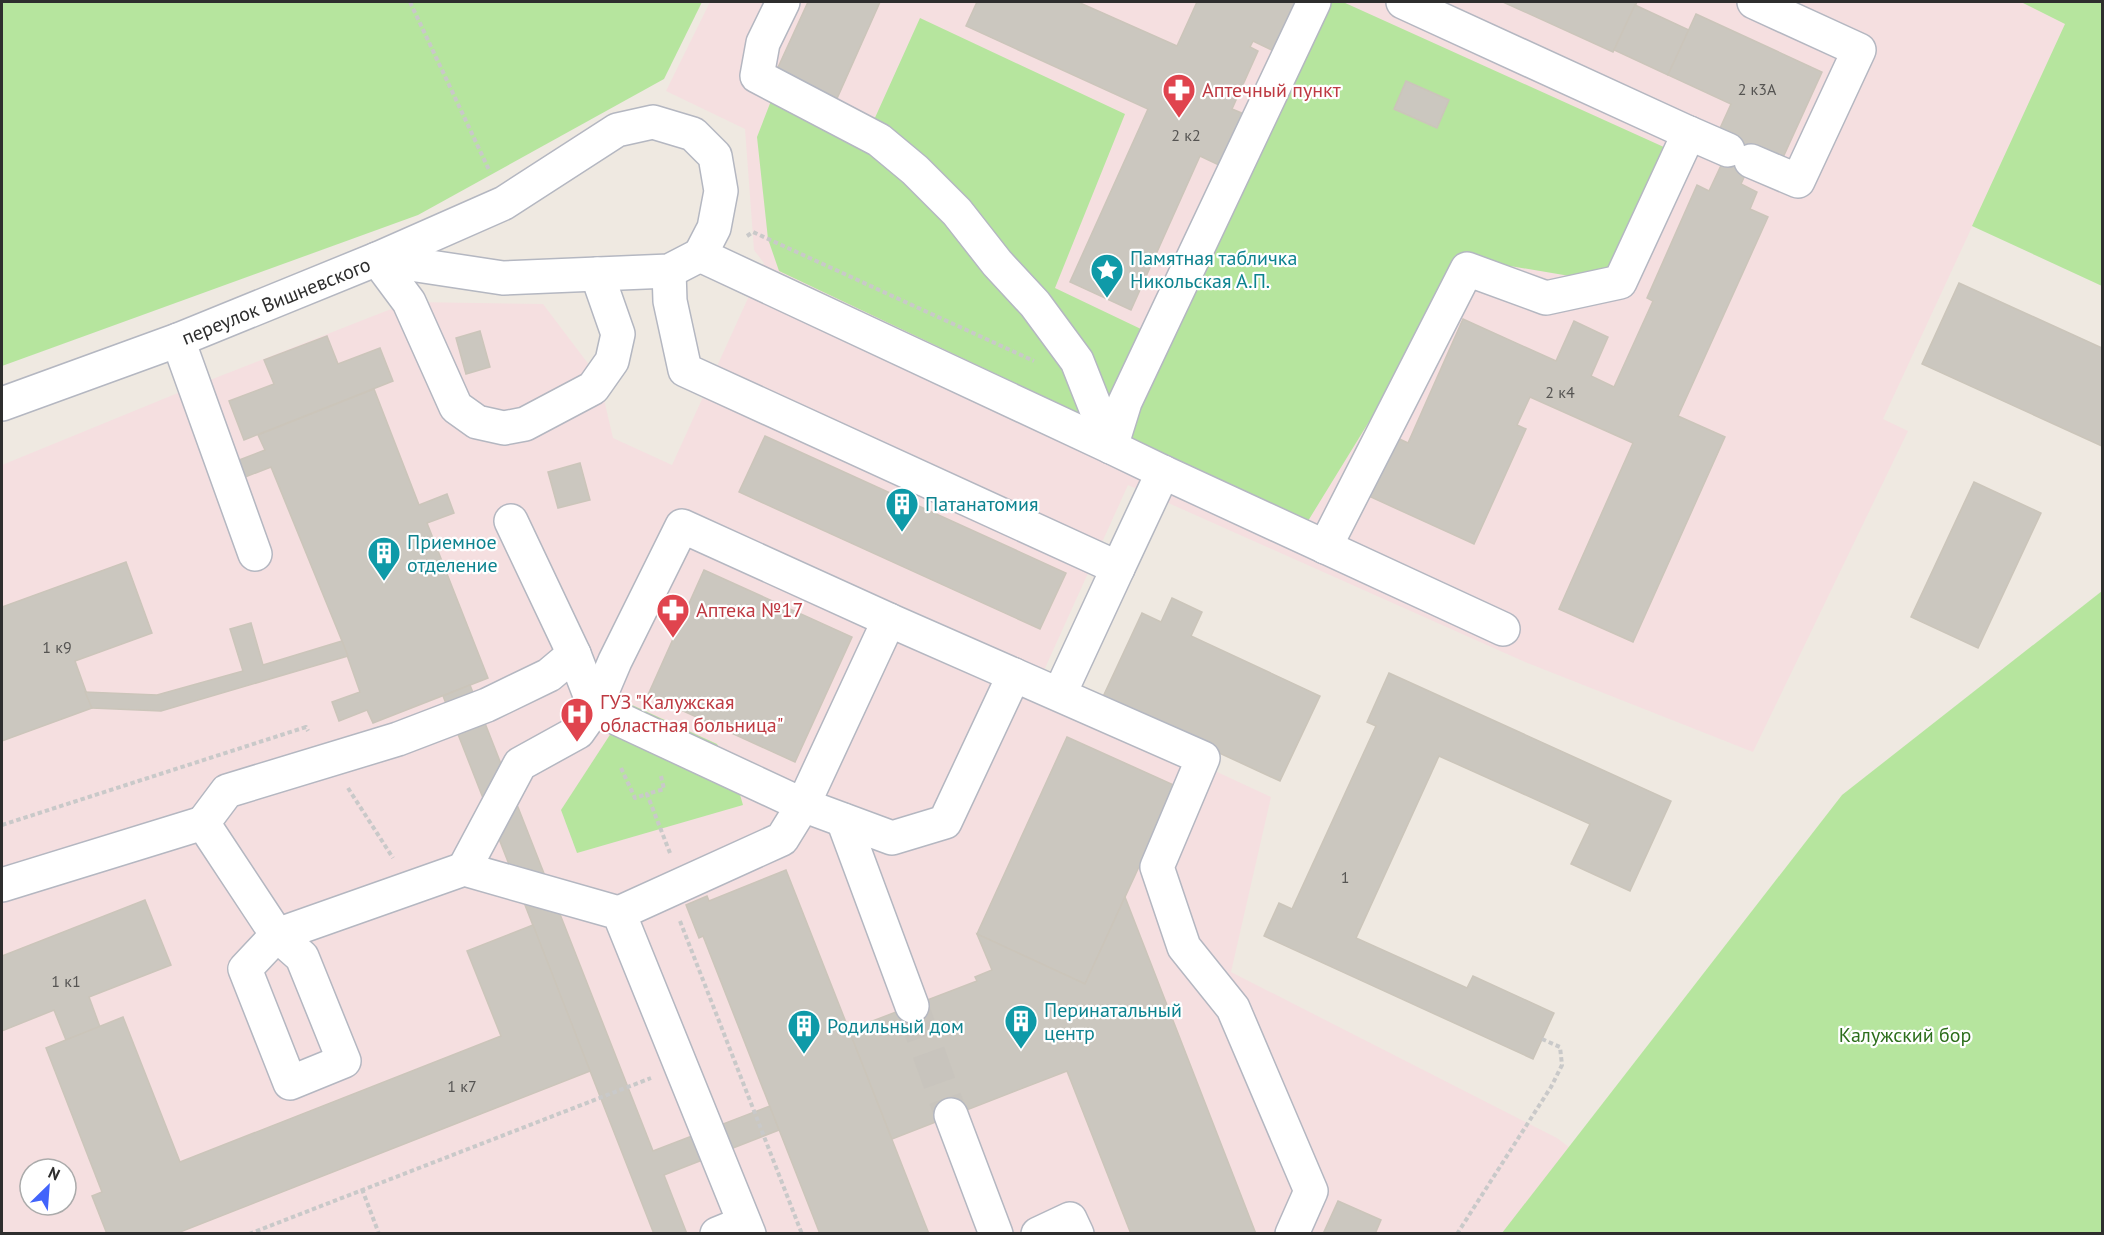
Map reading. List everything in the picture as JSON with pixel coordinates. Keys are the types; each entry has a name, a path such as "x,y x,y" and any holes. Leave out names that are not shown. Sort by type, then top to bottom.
{"street":[{"path":"783,2 763,43 757,75 879,140 915,170 957,212 997,263 1035,304 1077,361 1111,447"},
{"path":"1111,447 1125,402 1314,2"},
{"path":"1402,2 1798,181 1859,50 1754,2"},
{"path":"597,274 618,334 612,361 593,388 525,424 504,428 477,422 456,407 409,302 377,260 504,203 617,130 653,122 693,134 715,156 721,191 714,228 700,255 1503,629"},
{"path":"1325,547 1467,270 1546,298 1620,282 1689,133"},
{"name":"переулок Вишневского","path":"2,404 177,340 377,260 503,278 669,271 700,255"},
{"path":"669,271 670,301 685,370 1118,568"},
{"path":"177,340 255,554"},
{"path":"1060,693 1163,472"},
{"path":"511,520 574,654 595,708 803,805 892,838 945,822 1014,675"},
{"path":"464,870 520,764 578,732 595,708 615,661 682,526 888,620 1060,693 1203,758 1157,867 1184,946 1233,1008 1311,1191 1292,1233"},
{"path":"203,823 277,935 464,870 618,913 782,839 803,805 888,620"},
{"path":"2,885 203,823 228,791 398,739 487,705 549,675 574,654"},
{"path":"843,820 912,1006"},
{"path":"618,913 682,1066 737,1230"},
{"path":"951,1115 996,1233"},
{"path":"1038,1233 1070,1219 1077,1233"}],"path":[{"path":"411,2 504,203"},
{"path":"733,272 741,239 753,232 1087,385"},
{"path":"621,768 635,798 664,789 648,732"},
{"path":"647,794 675,887 802,1233"},
{"path":"1457,1233 1551,1087 1562,1065 1560,1047 1542,1039"},
{"path":"249,1233 682,1066"},
{"path":"362,1190 380,1233"}],"shaded area":[{"name":"ГУЗ \"Калужская областная больница\"","path":"710,2 2021,2 2066,24 1883,419 1908,431 1753,752 1525,662 1128,485 1036,688 1271,797 1231,972 1557,1138 1681,1233 2,1234 2,465 409,302 543,304 599,378 613,438 672,465 764,263 754,250 745,129 666,91"}],"green space":[{"path":"2,2 702,2 664,79 418,215 2,366"},
{"path":"1324,2 1343,2 1666,148 1605,282 1469,259 1308,521 1125,436"},
{"path":"2021,2 2102,2 2102,286 1972,226 2065,24"},
{"path":"920,18 1125,114 1055,288 1143,330 1097,422 779,271 768,239 757,137 776,88 869,131"},
{"name":"Калужский бор","path":"2102,591 2102,1233 1502,1233 1842,795"},
{"path":"630,704 717,744 736,781 743,805 577,853 561,810"}],"building":[{"path":"808,2 880,2 835,103 774,76"},
{"path":"977,2 1078,2 1177,46 1197,2 1291,2 1300,5 1278,53 1253,41 1250,47 1258,51 1232,109 1244,114 1221,166 1200,156 1131,310 1070,282 1148,109 966,26"},
{"path":"1503,2 1637,2 1613,52"},
{"path":"1635,5 1689,30 1668,75 1614,50"},
{"path":"1696,14 1822,72 1780,164 1717,135 1731,104 1668,75"},
{"path":"1406,81 1449,100 1437,128 1394,109"},
{"path":"1732,142 1755,153 1741,184 1757,192 1750,209 1768,217 1678,416 1725,437 1633,642 1559,609 1633,443 1530,397 1517,425 1526,429 1474,544 1362,493 1389,434 1408,443 1463,319 1556,361 1574,321 1608,337 1591,376 1614,387 1653,301 1647,298 1697,185 1709,191"},
{"path":"1959,283 2102,348 2102,446 1922,364"},
{"path":"480,331 490,367 466,374 456,338"},
{"path":"327,336 338,364 380,348 393,381 244,440 229,401 274,384 264,360"},
{"name":"Приемное отделение","path":"374,389 419,505 447,494 454,513 427,523 488,678 373,723 367,710 339,721 332,702 360,692 342,641 271,467 240,479 234,462 265,450 258,435"},
{"name":"Патанатомия","path":"765,436 1066,573 1040,629 739,492"},
{"path":"580,463 590,500 558,508 548,472"},
{"path":"1974,482 2041,513 1978,648 1911,617"},
{"path":"126,562 152,633 75,661 92,708 2,741 2,607"},
{"path":"704,570 852,637 795,762 648,695"},
{"path":"1172,598 1202,612 1191,636 1320,696 1280,781 1102,699 1142,613 1161,622"},
{"path":"251,623 263,665 342,641 348,656 161,711 92,708 85,692 157,695 243,671 230,629"},
{"path":"1389,673 1671,801 1630,891 1571,864 1590,824 1439,756 1356,938 1467,988 1473,976 1554,1013 1533,1059 1264,936 1279,903 1292,909 1376,726 1367,722"},
{"path":"470,685 653,1151 770,1106 779,1130 664,1175 687,1234 654,1234 443,696"},
{"name":"Перинатальный центр","path":"1067,737 1176,786 1085,984 977,934"},
{"name":"Родильный дом","path":"786,870 929,1234 820,1234 703,936 699,938 686,905 707,896 709,901"},
{"name":"Перинатальный центр","path":"1125,897 1256,1234 1131,1234 1067,1071 892,1139 849,1030 977,981 975,977 992,970 977,934 1085,984"},
{"path":"145,900 171,965 89,997 100,1027 66,1040 54,1010 2,1031 2,956"},
{"path":"533,925 590,1071 175,1234 107,1234 92,1196 102,1192 46,1048 123,1017 180,1162 501,1036 467,951"},
{"path":"1338,1201 1381,1220 1375,1234 1323,1234"}],"tunnel":[{"path":"912,1006 951,1115"}],"place":[{"name":"Аптечный пункт","path":"1179,119"},
{"name":"Памятная табличка Никольская А.П.","path":"1107,299"},
{"name":"Патанатомия","path":"902,533"},
{"name":"Приемное отделение","path":"384,582"},
{"name":"Аптека №17","path":"673,639"},
{"name":"ГУЗ \"Калужская областная больница\"","path":"577,743"},
{"name":"Перинатальный центр","path":"1021,1050"},
{"name":"Родильный дом","path":"804,1055"}]}
